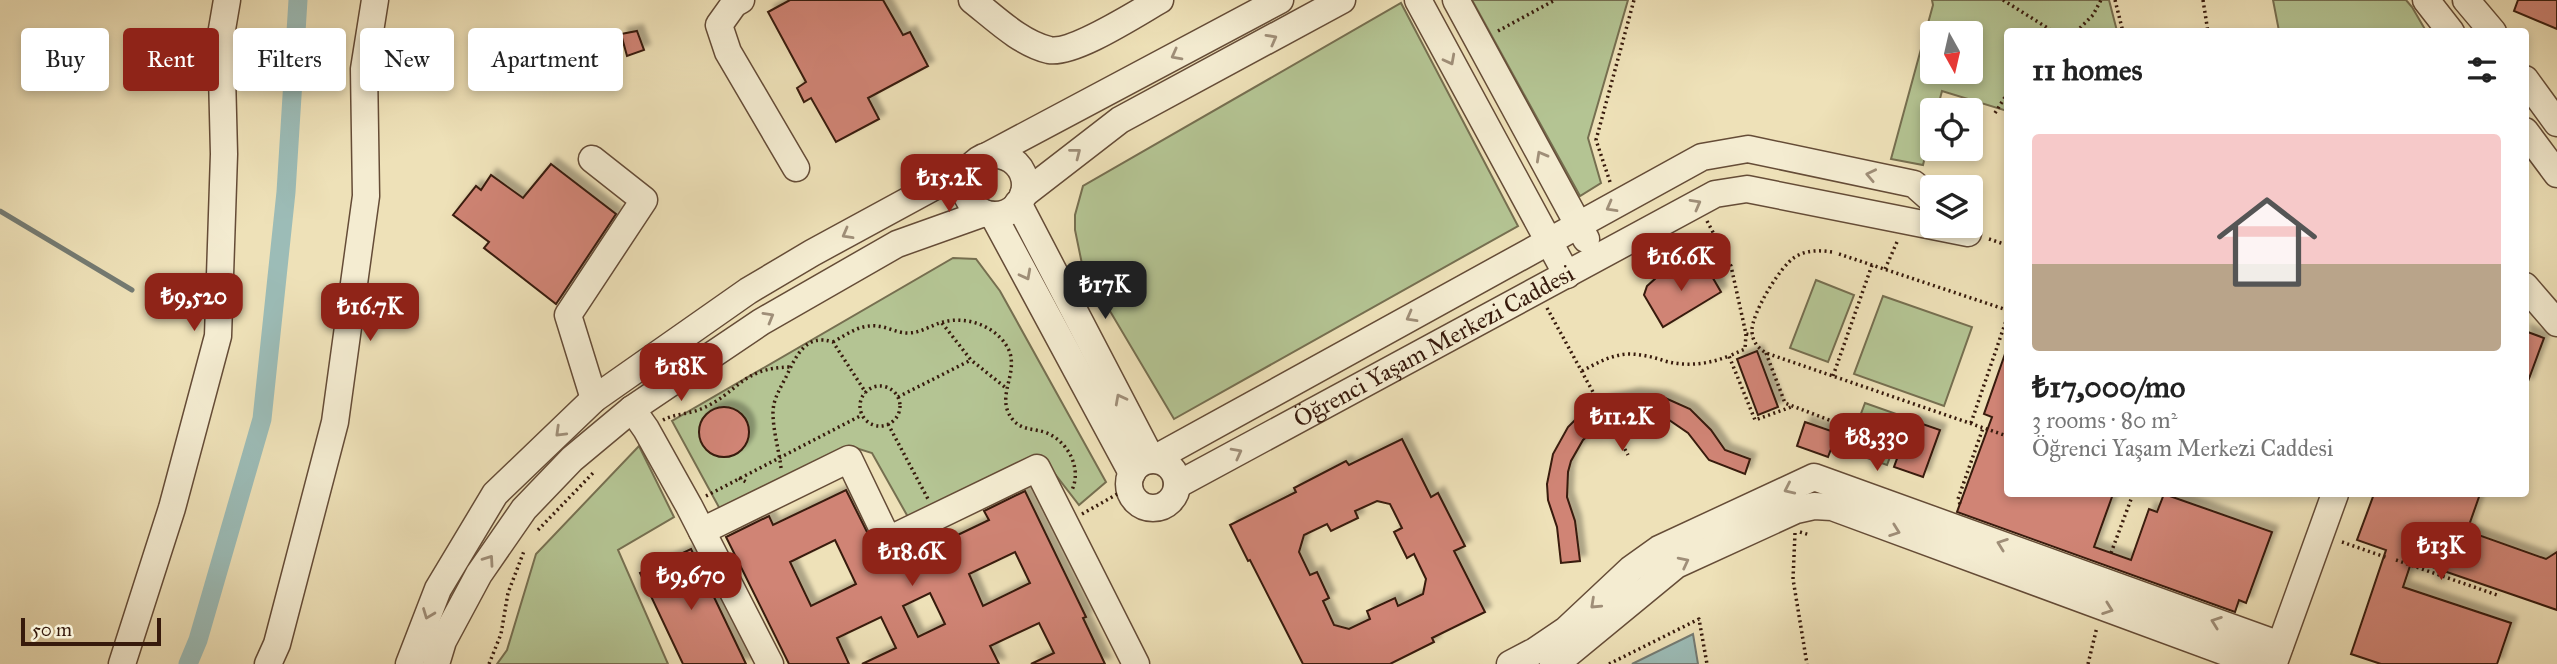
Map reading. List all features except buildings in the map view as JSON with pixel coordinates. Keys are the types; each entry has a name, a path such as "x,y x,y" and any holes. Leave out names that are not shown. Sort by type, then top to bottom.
{"street":[{"path":"122,664 172,508 218,336 224,154 221,35 227,0"},
{"path":"268,664 277,644 335,422 366,196 365,69 375,0"},
{"path":"741,0 734,4 719,25 728,52 796,168"},
{"path":"972,0 1024,40 1051,51 1078,45 1160,0"},
{"path":"409,664 438,589 495,494 594,399 748,291 812,253 1280,0"},
{"path":"436,664 443,640 479,574 524,509 572,459 639,419 761,322 897,244 988,214 1003,214 1120,120 1342,0"},
{"path":"1418,0 1567,275"},
{"path":"1456,0 1596,259"},
{"path":"2426,0 2448,28"},
{"path":"2466,0 2490,28"},
{"path":"2529,84 2557,123"},
{"path":"2529,136 2557,174"},
{"name":"Öğrenci Yaşam Merkezi Caddesi","path":"1142,470 1702,157 1748,149 1914,184 1920,189"},
{"path":"1142,470 988,214 969,201 964,183 979,161 1006,158 1020,169 1024,177 1020,199 1142,470 1133,498 1139,504 1156,508 1171,500 1177,485 1173,470 1165,463 1142,470"},
{"path":"592,159 644,200 568,314 594,399"},
{"name":"Öğrenci Yaşam Merkezi Caddesi","path":"1177,485 1715,194 1747,189 1920,224"},
{"path":"2529,291 2557,323"},
{"path":"639,419 702,531 770,664"},
{"path":"702,531 849,459 888,540 1037,468 1136,664"},
{"path":"1510,664 1566,630 1632,569 1659,549 1814,477 2276,654 2334,497"},
{"path":"1553,664 1676,565 1796,510 1814,506 1832,507 2258,664"}],"path":[{"path":"1479,42 1555,0"},
{"path":"1611,186 1596,140 1634,0"},
{"path":"2004,0 2048,28"},
{"path":"2080,28 2093,15 2101,0"},
{"path":"2115,0 2122,28"},
{"path":"2203,0 2207,28"},
{"path":"1995,113 2004,99"},
{"path":"1582,371 1607,358 1629,354 1653,356 1681,364 1696,364 1730,356 1745,349 1746,334 1731,266 1698,204"},
{"path":"1885,269 1906,222"},
{"path":"1832,252 1813,250 1786,264 1754,321 1752,335 1757,346 1766,353 2004,435"},
{"path":"1839,254 2004,309"},
{"path":"1833,376 1872,265"},
{"path":"1538,290 1599,403"},
{"path":"782,476 773,412 776,395 797,354 806,344 819,340 833,342 864,326 881,326 907,333 925,330 941,322 958,320 971,322 999,336 1010,352 1012,362 1005,403 1012,418 1026,429 1054,436 1072,458 1076,477 1062,519"},
{"path":"941,322 971,360 1006,388"},
{"path":"1971,423 2004,327"},
{"path":"1746,334 1752,335"},
{"path":"833,342 866,393"},
{"path":"1766,353 1785,402 1852,429"},
{"path":"1730,356 1755,420 1794,406"},
{"path":"898,397 971,360"},
{"path":"639,419 684,415 713,403 752,374 790,367"},
{"path":"885,387 892,390 901,407 899,414 888,424 870,424 862,415 860,406 866,393 871,388 885,387"},
{"path":"688,506 862,415"},
{"path":"1609,420 1628,455"},
{"path":"888,424 937,516"},
{"path":"1960,503 1958,499 1983,428"},
{"path":"1062,519 1142,470"},
{"path":"537,531 593,473"},
{"path":"739,478 757,489"},
{"path":"2111,553 2132,497"},
{"path":"1796,510 1793,579 1807,664"},
{"path":"2320,534 2388,558"},
{"path":"489,664 501,634 508,593 527,541"},
{"path":"2396,560 2500,596"},
{"path":"2088,664 2100,616"},
{"path":"1609,664 1699,619 1707,664"}],"green space":[{"path":"1472,0 1628,0 1588,138 1601,183 1580,196"},
{"path":"1932,0 2109,0 2116,28 2004,28 2004,110 1983,104 1983,98 1965,98 1942,91 1940,98 1920,98 1920,161 1924,161 1923,165 1891,159 1920,53 1920,84 1983,84 1983,21 1929,21"},
{"path":"2273,0 2406,0 2424,28 2278,28"},
{"path":"1401,3 1518,226 1174,419 1082,264 1075,230 1075,215 1083,186"},
{"path":"953,258 976,259 1000,291 1106,482 1079,505 1041,456 1017,464 908,517 872,453 856,448 721,511 672,421"},
{"path":"1816,280 1854,295 1828,362 1790,348"},
{"path":"1883,296 1972,327 1944,406 1854,374"},
{"path":"1865,403 1905,417 1887,465 1847,451"},
{"path":"639,446 674,517 618,550 668,664 497,664 507,650 536,554"}],"water":[{"path":"1693,634 1698,664 1632,664"}],"waterway":[{"path":"188,664 198,640 262,419 286,192 298,0"},
{"path":"0,211 132,290"}]}
